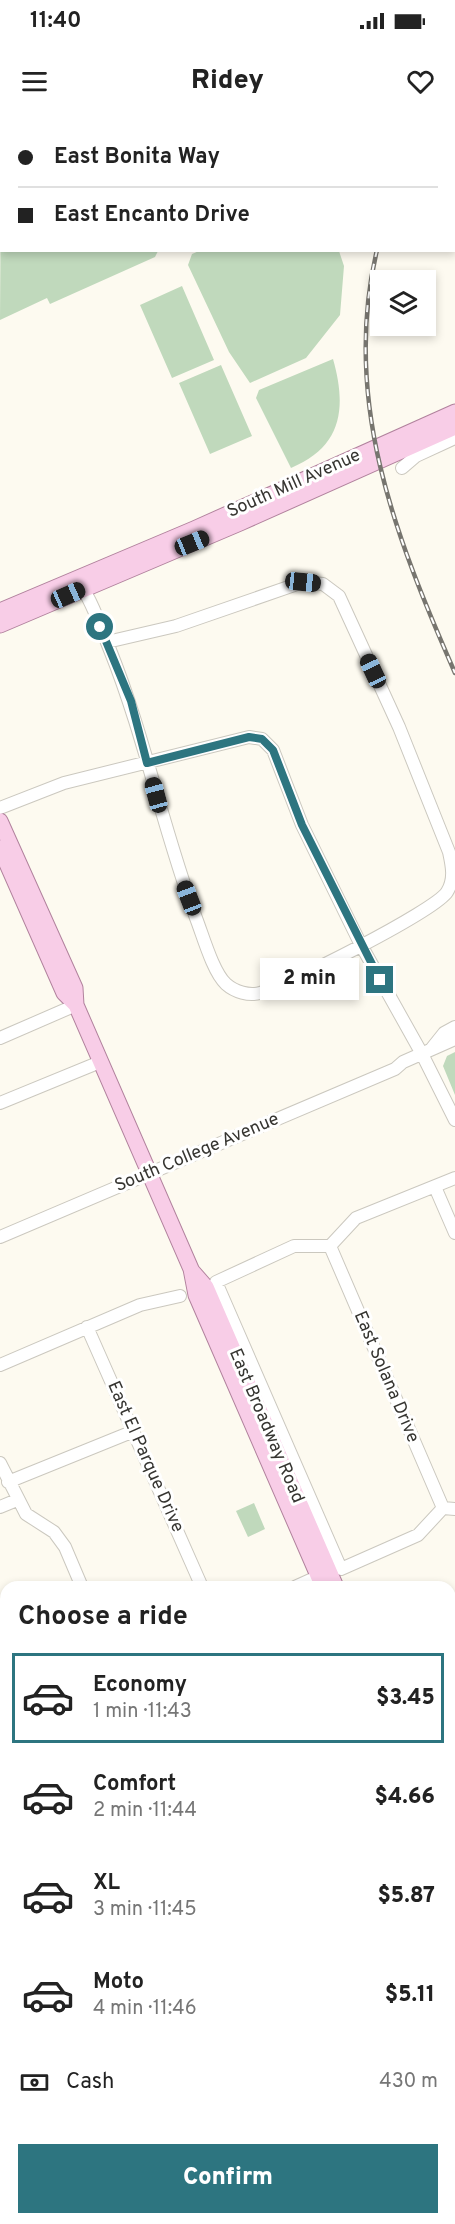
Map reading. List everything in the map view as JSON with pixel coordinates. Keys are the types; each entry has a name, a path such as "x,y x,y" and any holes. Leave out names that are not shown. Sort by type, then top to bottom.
{"main road":[{"name":"South Mill Avenue","path":"0,611 194,529 455,412"},
{"name":"South Mill Avenue","path":"0,625 81,586 240,523 455,427"},
{"name":"East Broadway Road","path":"0,821 75,987 76,1005 100,1062 191,1269 206,1287 328,1576"},
{"name":"East Broadway Road","path":"0,848 63,993 76,1005"}],"street":[{"path":"402,468 416,456 455,438"},
{"path":"81,586 131,701 181,879 210,955 225,983 238,993 258,994 310,972 361,945 432,906 447,892 453,873 449,852 399,727 339,596 323,584 303,582 176,626 107,642"},
{"path":"0,808 64,783 249,737 262,739 273,750 302,825 361,945 404,1020 406,1028 427,1055 437,1089 455,1120"},
{"path":"0,1038 76,1005"},
{"path":"427,1055 444,1033 455,1027"},
{"name":"South College Avenue","path":"0,1237 395,1069 455,1040"},
{"name":"South College Avenue","path":"427,1055 455,1046"},
{"path":"0,1103 100,1062"},
{"path":"328,1576 216,1282 294,1246 330,1245 357,1218 455,1178"},
{"path":"435,1187 455,1233"},
{"name":"East Solana Drive","path":"330,1245 449,1509"},
{"path":"0,1365 140,1305 180,1296"},
{"name":"East El Parque Drive","path":"87,1327 199,1581"},
{"path":"8,1482 134,1431"},
{"path":"0,1463 26,1514 54,1532 65,1548 79,1581"},
{"path":"0,1507 17,1500"},
{"path":"313,1581 418,1535 449,1509"}],"green space":[{"path":"0,252 158,252 155,257 50,304 47,298 0,320"},
{"path":"197,252 339,252 344,266 340,315 306,358 250,383 229,352 188,265 192,254"},
{"path":"182,286 214,360 172,378 140,305"},
{"path":"333,359 340,394 336,424 321,449 291,468 256,398 259,390"},
{"path":"221,365 252,436 210,454 179,383"},
{"path":"455,1052 455,1095 443,1066 447,1056"},
{"path":"254,1503 265,1529 248,1537 236,1511"}],"railway":[{"path":"377,252 368,306 366,360 370,414 380,467 395,519 413,571 455,673"}],"route":[{"path":"100,627 131,701 147,763 249,737 262,739 273,750 302,825 380,980"}]}
